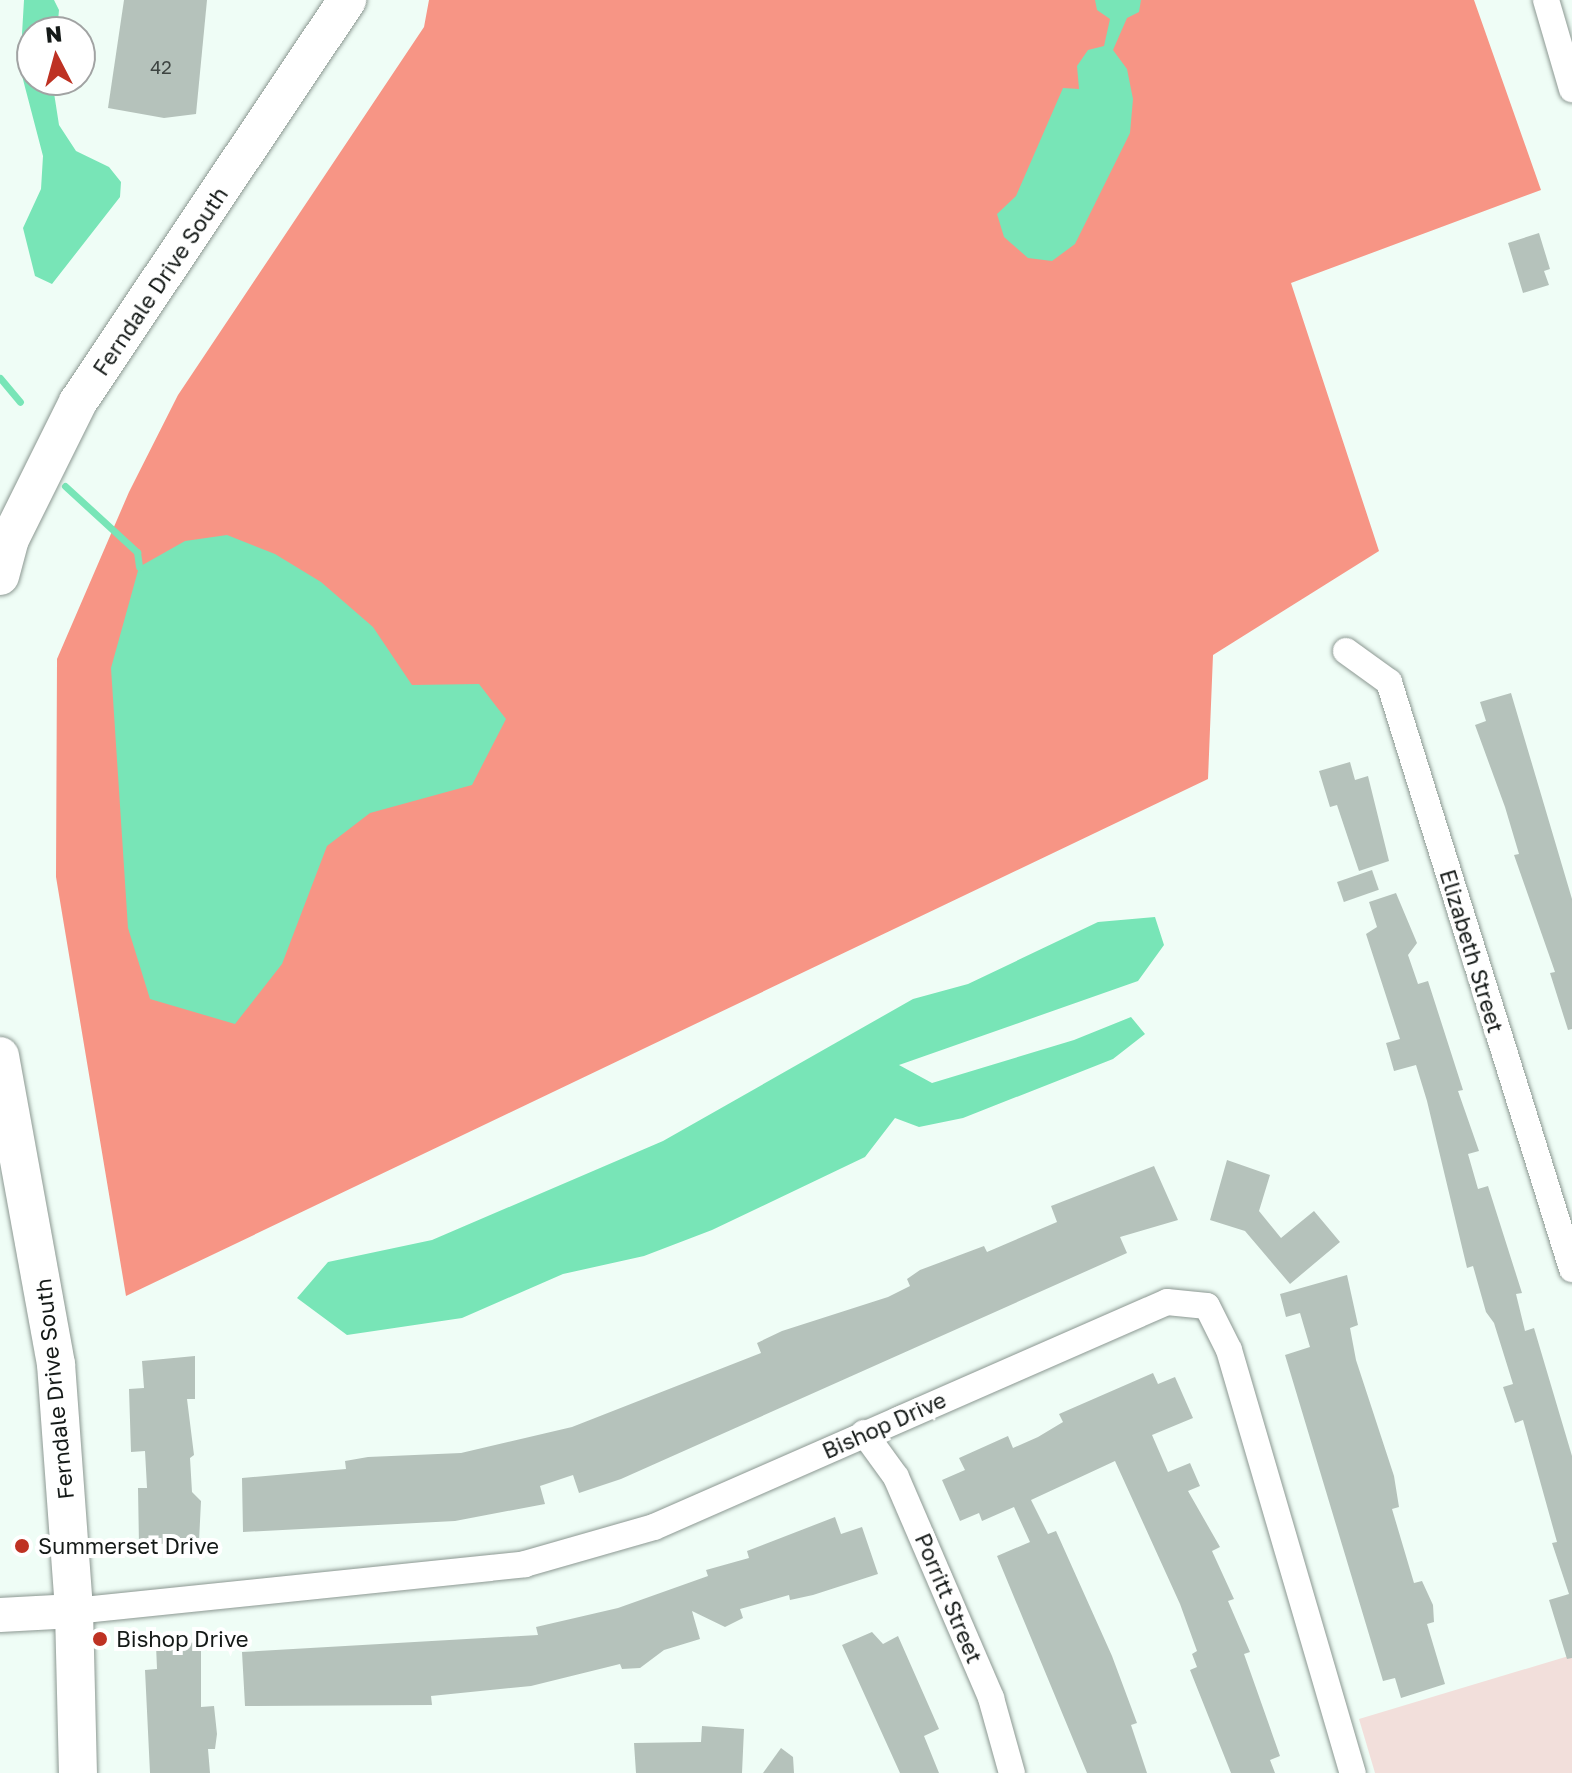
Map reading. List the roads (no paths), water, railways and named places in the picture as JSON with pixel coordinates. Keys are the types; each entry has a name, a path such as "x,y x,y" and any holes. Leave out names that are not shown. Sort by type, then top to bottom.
{"main road":[{"name":"Ferndale Drive South","path":"0,576 10,539 78,402 347,0"},
{"name":"Ferndale Drive South","path":"0,1056 56,1364 74,1611 78,1773"}],"street":[{"path":"1546,0 1572,89"},
{"name":"Elizabeth Street","path":"1346,651 1389,682 1572,1269"},
{"name":"Bishop Drive","path":"74,1611 525,1564 654,1527 1167,1302 1207,1306 1229,1350 1353,1773"},
{"name":"Porritt Street","path":"864,1433 896,1477 991,1698 1012,1773"},
{"path":"0,1615 74,1611"}],"waterway":[{"path":"0,378 20,402"},
{"path":"65,486 137,552 139,567"}],"place":[{"name":"Summerset Drive","path":"22,1546"},
{"name":"Bishop Drive","path":"100,1639"}]}
